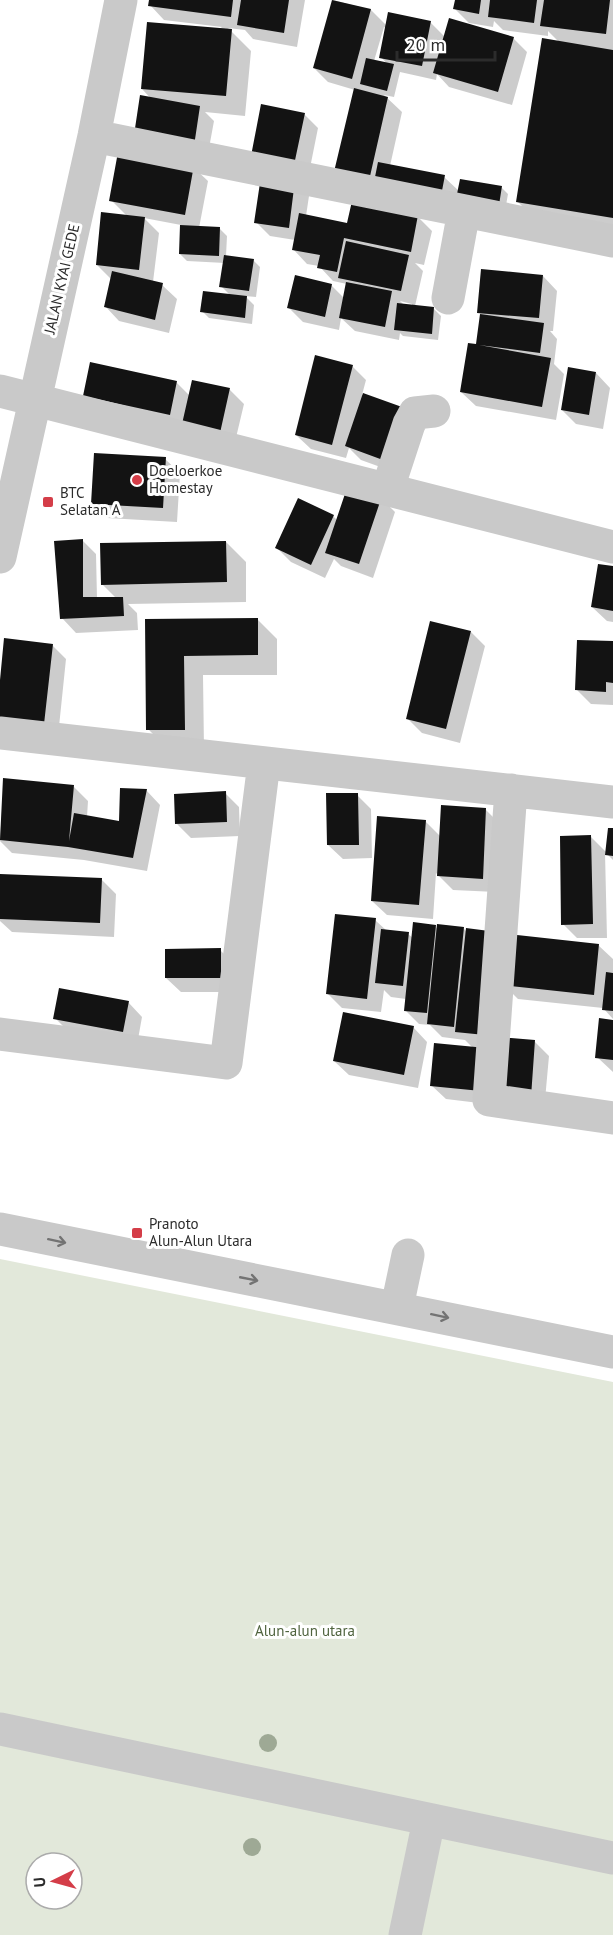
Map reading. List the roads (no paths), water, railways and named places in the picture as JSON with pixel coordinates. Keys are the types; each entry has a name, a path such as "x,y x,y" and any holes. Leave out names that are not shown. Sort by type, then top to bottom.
{"street":[{"name":"JALAN KYAI GEDE","path":"0,557 94,136 121,0"},
{"path":"94,136 613,241"},
{"path":"448,298 464,211"},
{"path":"0,391 613,547"},
{"path":"388,488 409,424 415,413 434,411"},
{"path":"0,733 613,802"},
{"path":"0,1034 225,1063 264,763"},
{"path":"511,790 489,1100 613,1118"},
{"path":"0,1229 613,1352"},
{"path":"397,1307 408,1255"},
{"path":"0,1729 613,1858"},
{"path":"405,1935 429,1820"}],"place":[{"name":"Doeloerkoe Homestay","path":"137,480"},
{"name":"BTC Selatan A","path":"48,502"},
{"name":"Pranoto Alun-Alun Utara","path":"137,1233"}],"park label":[{"name":"Alun-alun utara","path":"305,1631"}]}
